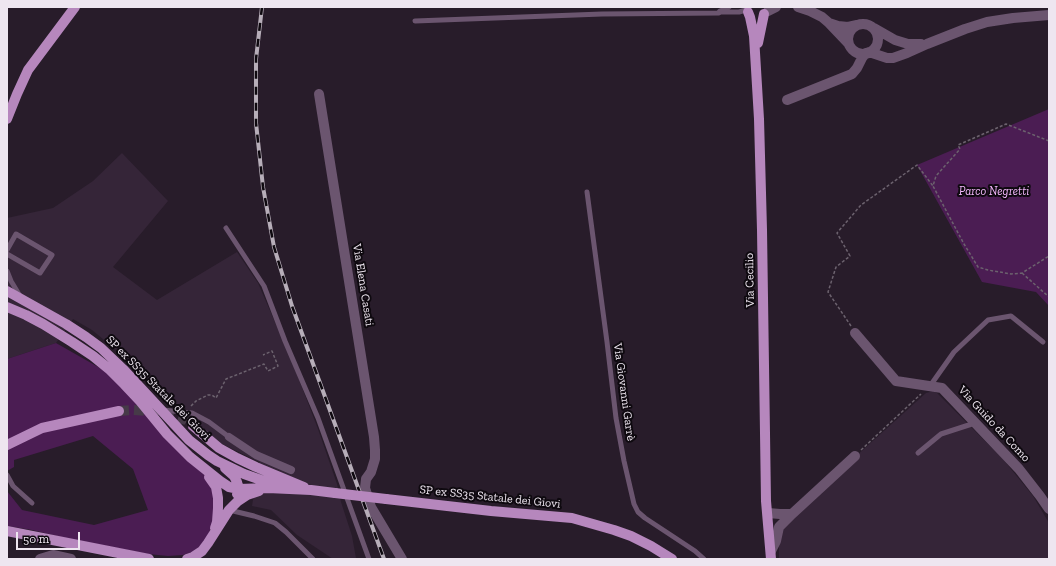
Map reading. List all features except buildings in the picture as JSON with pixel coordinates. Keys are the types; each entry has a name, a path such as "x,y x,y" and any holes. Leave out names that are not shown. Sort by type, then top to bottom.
{"main road":[{"path":"7,119 16,94 28,70 75,7"},
{"path":"746,10 756,15 769,10"},
{"name":"Via Cecilio","path":"746,10 750,17 754,36 759,119 769,556"},
{"name":"Via Cecilio","path":"755,56 769,10"},
{"name":"SP ex SS35 Statale dei Giovi","path":"7,291 86,337 101,348 123,369 189,440 217,461 244,474 311,490 484,510 572,518 631,536 652,546 672,559"},
{"name":"SP ex SS35 Statale dei Giovi","path":"7,307 43,324 93,356 109,369 124,384 167,434 190,457 220,481 230,487 239,489 297,487"},
{"path":"7,445 42,428 119,411"},
{"path":"193,426 219,448 297,487"},
{"path":"190,457 212,479 216,487 218,508 217,522 213,536"},
{"path":"187,559 194,557 202,551 208,543 229,510 239,489 234,476 217,461"},
{"path":"229,510 247,495 268,488"},
{"path":"7,531 149,559"}],"street":[{"path":"798,7 822,17 856,51 887,58 893,58 907,53 987,22 1049,15"},
{"path":"829,24 848,27 868,24 894,40 908,44 927,44"},
{"path":"841,79 851,70 854,64 854,54 849,34 857,25"},
{"path":"787,100 852,74 862,58 875,48 877,44 878,34 874,28"},
{"name":"Via Elena Casati","path":"319,94 376,450 375,459 371,472 366,479 365,488 371,507 402,559"},
{"name":"Via Guido da Como","path":"855,333 896,381 942,388 1019,469 1049,509"},
{"path":"229,437 256,455 291,470"},
{"path":"769,556 776,541 779,527 855,456"},
{"path":"767,508 780,514 792,514"},
{"path":"40,559 53,555 71,559"}],"lane":[{"path":"719,12 729,7"},
{"path":"415,22 698,10 719,13 739,12 746,10"},
{"name":"Via Giovanni Garrè","path":"587,192 616,418 634,504 638,512 645,518 704,559"},
{"path":"226,228 264,286 318,418 369,559"},
{"path":"7,250 16,234 52,255 40,272 7,254"},
{"path":"7,272 23,300"},
{"path":"930,386 954,352 988,320 1011,316 1043,342"},
{"path":"150,414 161,410 192,413 209,422 229,437"},
{"path":"918,453 941,434 975,423"},
{"path":"291,470 297,487"},
{"path":"7,475 13,486 32,503"},
{"path":"229,510 275,523 313,559"}],"path":[{"path":"933,186 936,176 960,149 958,145 1006,124 1049,141"},
{"path":"855,333 828,292 836,267 850,256 837,233 861,205 917,165 933,186 978,267 1011,274 1022,273 1049,256"},
{"path":"1022,273 1049,296"},
{"path":"192,413 190,407 196,401 208,395 212,395 216,398 226,379 264,364 268,371 278,366 272,351 263,355"},
{"path":"855,456 930,386"}],"shaded area":[{"path":"122,153 168,201 113,267 157,300 237,252 258,283 291,359 337,484 352,536 356,558 333,559 297,535 271,510 252,506 259,462 220,443 196,422 183,405 171,403 132,363 92,330 73,319 56,343 7,359 7,218 53,208 93,181"},
{"path":"933,391 937,393 1002,458 1033,496 1049,523 1049,559 779,559 779,527 926,393"}],"green space":[{"name":"Parco Negretti","path":"1049,109 1049,306 1036,292 982,282 917,165"},
{"path":"56,343 114,376 208,478 214,490 215,515 207,537 199,547 192,552 183,555 168,556 148,554 7,526 7,491 22,510 94,525 148,510 133,469 93,436 14,460 14,467 7,471 7,359"}],"tunnel":[{"path":"119,411 150,411 186,420 193,426"}],"railway":[{"path":"262,7 256,59 256,123 263,187 274,247 292,306 384,559"}]}
